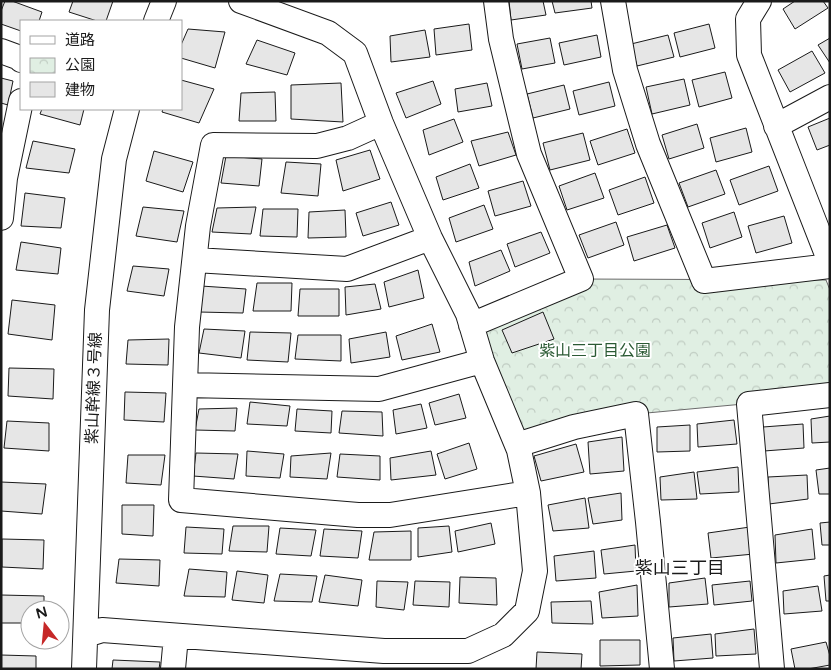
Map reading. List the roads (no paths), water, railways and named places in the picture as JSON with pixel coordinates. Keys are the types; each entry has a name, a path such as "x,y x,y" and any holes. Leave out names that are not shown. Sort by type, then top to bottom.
{"street":[{"path":"156,20 164,1"},
{"path":"471,325 581,280 529,154 501,39 496,1"},
{"path":"613,1 625,70 648,144 704,281 830,264 823,225 776,126 749,56 748,19 759,1"},
{"path":"86,635 102,630 384,651 468,651 504,635 527,611 535,570 528,492 517,445 482,361 468,314 430,238 381,123 355,53 328,34 254,3"},
{"path":"1,51 20,58"},
{"path":"776,126 830,97"},
{"path":"1,218 3,178 20,105"},
{"name":"紫山幹線３号線","path":"84,669 97,310 114,160 127,110"},
{"path":"381,123 348,138 317,146 213,145 198,226 187,328 181,500 358,515 390,515 528,492"},
{"path":"195,260 348,269 430,238"},
{"path":"185,385 379,389 482,361"},
{"path":"772,669 749,404 830,395"},
{"path":"517,445 574,427 636,414 662,669"},
{"path":"174,669 176,636"}],"district":[{"name":"紫山三丁目","path":"680,568"}],"park label":[{"name":"紫山三丁目公園","path":"595,351"}]}
